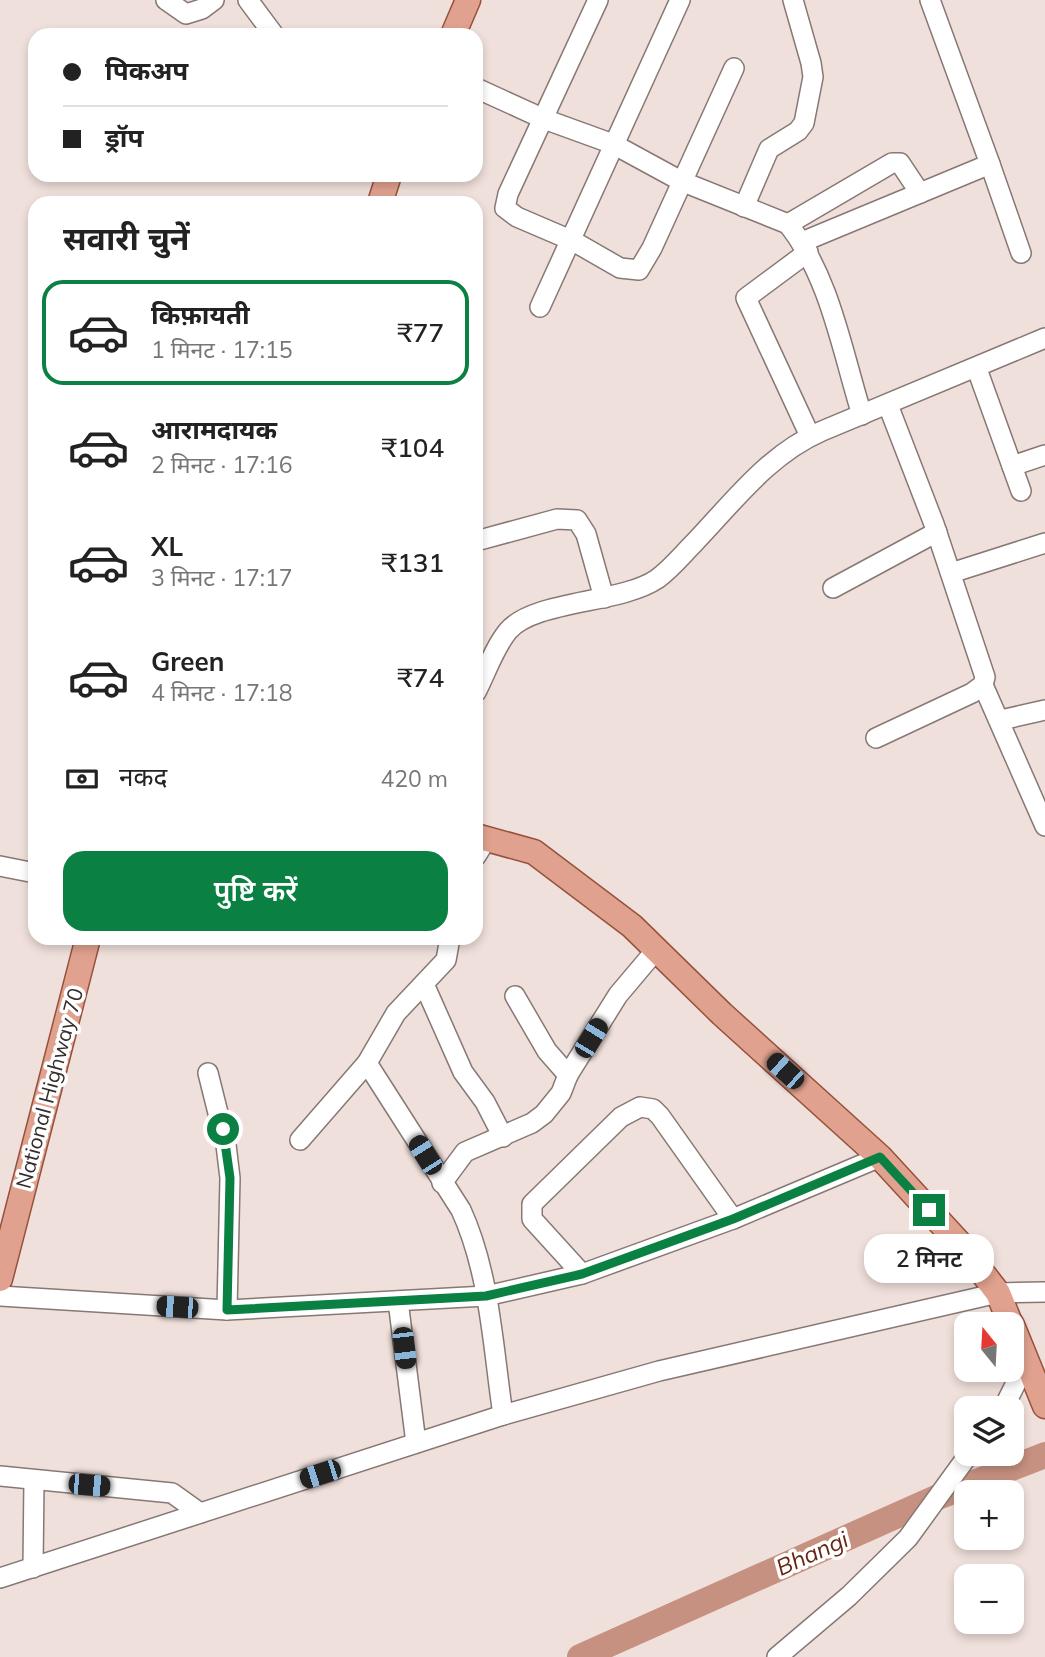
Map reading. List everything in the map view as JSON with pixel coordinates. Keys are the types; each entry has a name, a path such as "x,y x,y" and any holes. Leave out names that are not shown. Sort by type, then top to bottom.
{"main road":[{"path":"456,28 468,0"},
{"path":"483,845 534,852 632,926 880,1157 961,1245 998,1293 1006,1312"},
{"name":"National Highway 70","path":"0,1279 86,945"},
{"path":"1024,1355 1045,1406"}],"street":[{"path":"166,0 186,15 202,9 214,0"},
{"path":"248,0 269,28"},
{"path":"598,0 505,204 517,217 573,241 620,268 639,270 652,248 734,68"},
{"path":"540,307 573,241 613,144 680,0"},
{"path":"744,207 769,149 798,131 804,124 813,77 793,0"},
{"path":"930,0 1021,253"},
{"path":"483,91 544,119 613,144 681,181 788,224 805,247 821,280 862,415"},
{"path":"788,224 892,163 900,163 906,168 920,193"},
{"path":"810,436 746,303 752,290 805,247 920,193 990,164"},
{"path":"483,678 508,631 521,620 638,589 660,577 770,463 810,436 977,369 1045,338"},
{"path":"977,369 1021,491"},
{"path":"888,405 937,532 984,668 983,685 1001,720 1045,826"},
{"path":"1012,466 1045,455"},
{"path":"483,539 557,519 578,520 586,534 604,598"},
{"path":"833,588 937,532"},
{"path":"951,573 1045,543"},
{"path":"483,655 491,662"},
{"path":"876,738 983,685"},
{"path":"1001,720 1045,710"},
{"path":"0,866 28,872"},
{"path":"300,1140 367,1063 396,1013 446,960 449,945"},
{"path":"442,1183 460,1156 503,1137 544,1114 561,1093 568,1075 618,995 656,950"},
{"path":"424,984 463,1072 485,1102 503,1137"},
{"path":"515,996 547,1051 568,1075"},
{"path":"367,1063 461,1210 470,1229 486,1296 503,1415"},
{"path":"208,1073 220,1113 230,1178 227,1310"},
{"path":"582,1274 532,1219 532,1205 621,1117 640,1107 653,1109 660,1116 733,1219"},
{"path":"0,1296 227,1310 486,1296 582,1274 733,1219 880,1157"},
{"path":"0,1578 503,1415 659,1371 998,1293 1045,1292"},
{"path":"398,1301 416,1443"},
{"path":"1010,1396 1027,1362"},
{"path":"777,1657 841,1604 908,1538 960,1466"},
{"path":"0,1476 172,1493 200,1513"},
{"path":"33,1567 34,1479"}],"waterway":[{"name":"Bhangi","path":"580,1657 938,1497 1045,1455"}],"route":[{"path":"223,1129 230,1178 227,1310 486,1296 582,1274 733,1219 880,1157 929,1210"}]}
